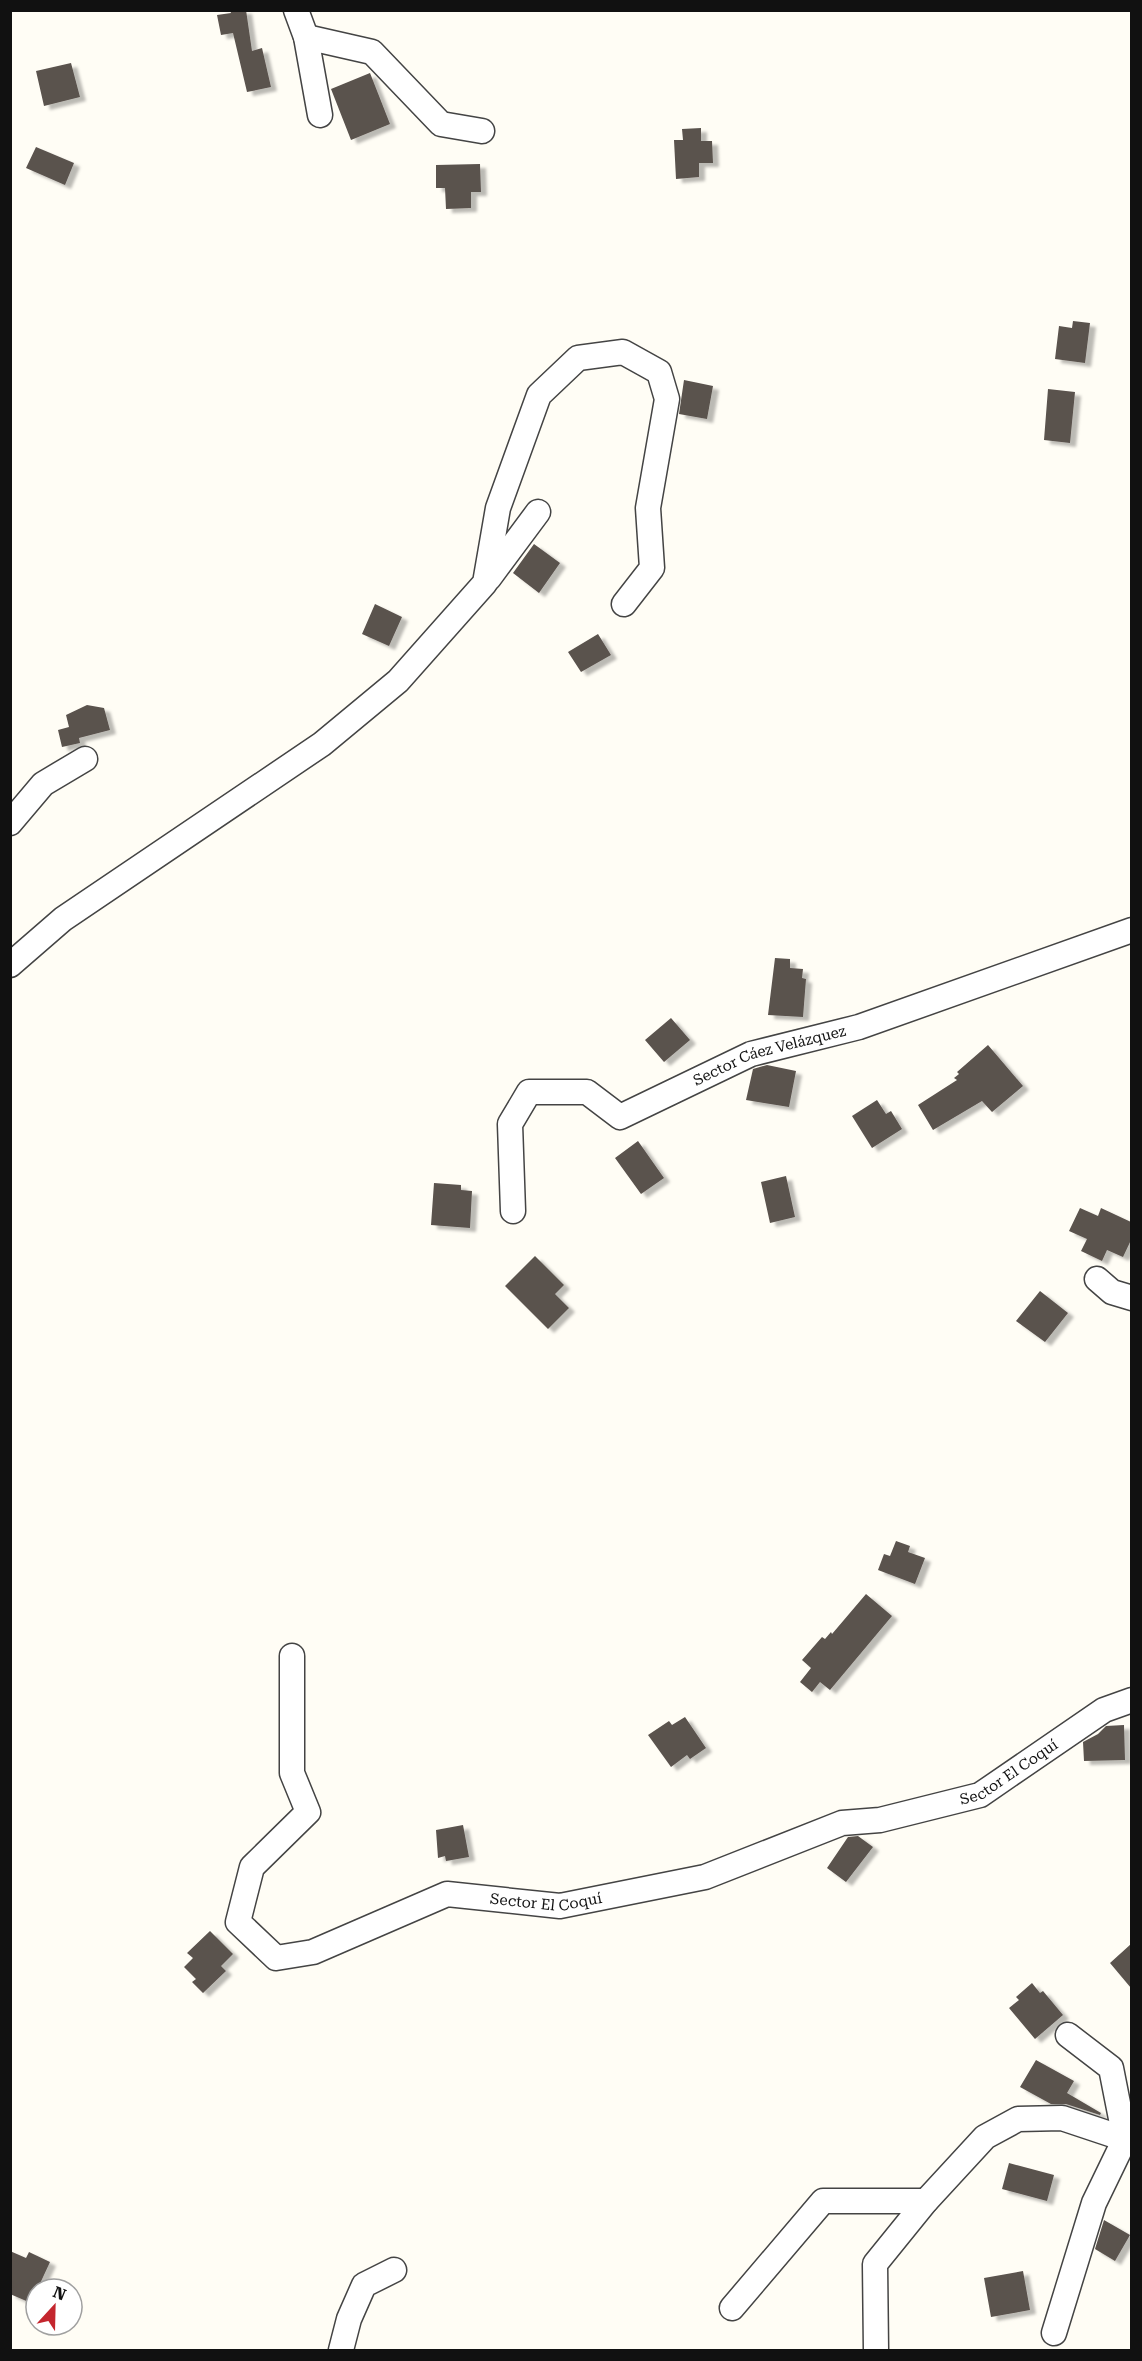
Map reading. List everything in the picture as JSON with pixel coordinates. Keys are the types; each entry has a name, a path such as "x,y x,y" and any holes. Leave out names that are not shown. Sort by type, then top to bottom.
{"street":[{"path":"296,10 306,37 320,116"},
{"path":"306,37 372,52 441,124 482,131"},
{"path":"485,583 498,508 539,395 578,358 623,352 659,372 667,399 648,508 652,568 624,604"},
{"path":"10,965 63,919 322,744 398,681 485,583 538,512"},
{"path":"10,824 42,784 85,759"},
{"name":"Sector Cáez Velázquez","path":"513,1211 510,1124 529,1092 587,1092 620,1117 752,1054 859,1027 1131,930"},
{"path":"1097,1279 1112,1292 1131,1298"},
{"name":"Sector El Coquí","path":"292,1656 292,1773 308,1812 252,1867 238,1922 276,1958 313,1952 447,1894 560,1906 705,1876 842,1823 880,1820 980,1795 1104,1710 1131,1700"},
{"path":"1054,2333 1094,2203 1125,2139 1111,2068 1068,2035"},
{"path":"876,2350 875,2264 926,2201 985,2137 1018,2120 1062,2118 1125,2139"},
{"path":"732,2308 823,2201 926,2201"},
{"path":"341,2350 349,2319 364,2285 394,2270"}],"building":[{"path":"230,10 246,10 252,51 262,48 271,87 247,92 233,33 221,35 217,15 231,13"},
{"path":"71,63 80,97 44,106 36,71"},
{"path":"370,73 390,124 351,140 331,89"},
{"path":"701,128 701,141 712,141 713,163 699,163 699,177 676,179 674,140 683,140 682,129"},
{"path":"36,147 74,163 65,185 26,168"},
{"path":"480,164 481,192 471,192 471,208 446,209 445,188 436,188 436,165"},
{"path":"1073,321 1090,323 1085,363 1055,359 1059,326 1072,328"},
{"path":"684,380 713,386 707,419 679,414"},
{"path":"1048,389 1075,392 1070,443 1044,440"},
{"path":"534,544 560,563 539,593 513,573"},
{"path":"375,604 402,617 389,646 362,634"},
{"path":"598,634 611,655 581,672 568,652"},
{"path":"87,705 104,708 110,730 79,738 80,743 62,747 58,730 69,727 66,715"},
{"path":"775,958 790,959 790,968 803,969 802,978 806,979 803,1017 768,1015"},
{"path":"671,1018 690,1040 664,1062 645,1040"},
{"path":"988,1045 1023,1086 992,1112 982,1101 933,1130 918,1105 957,1080 954,1078 959,1074 957,1072"},
{"path":"767,1065 796,1071 789,1107 746,1100 753,1069"},
{"path":"877,1100 886,1114 891,1111 902,1129 872,1148 852,1116"},
{"path":"638,1141 664,1178 641,1194 615,1158"},
{"path":"786,1176 795,1217 770,1223 761,1182"},
{"path":"434,1183 461,1185 461,1190 472,1191 470,1228 431,1225"},
{"path":"1080,1208 1098,1216 1101,1208 1131,1222 1131,1240 1123,1257 1107,1250 1102,1261 1081,1251 1087,1239 1069,1231"},
{"path":"535,1256 564,1285 555,1294 569,1308 548,1329 505,1286"},
{"path":"1040,1291 1068,1313 1045,1342 1016,1321"},
{"path":"896,1541 910,1546 908,1552 925,1558 915,1584 878,1570 884,1554 890,1556"},
{"path":"866,1594 892,1616 830,1690 820,1682 812,1692 800,1682 811,1668 802,1660 822,1637 825,1639 831,1632 832,1634"},
{"path":"685,1717 706,1748 690,1759 687,1755 671,1767 648,1735 669,1721 672,1725"},
{"path":"1124,1725 1125,1760 1084,1761 1083,1742 1098,1734 1106,1726"},
{"path":"463,1825 469,1857 446,1861 445,1856 438,1858 436,1830"},
{"path":"858,1836 873,1847 846,1882 827,1868 848,1837"},
{"path":"210,1931 233,1954 221,1966 226,1971 203,1993 192,1982 196,1979 184,1967 193,1958 187,1953"},
{"path":"1131,1944 1131,1988 1110,1963"},
{"path":"1032,1983 1040,1993 1043,1991 1063,2015 1035,2039 1009,2008 1019,2000 1016,1997"},
{"path":"1036,2060 1074,2081 1067,2093 1101,2113 1100,2115 1066,2104 1051,2104 1020,2087"},
{"path":"1009,2163 1054,2175 1047,2201 1002,2189"},
{"path":"1104,2220 1130,2235 1115,2261 1095,2249"},
{"path":"10,2251 26,2258 29,2252 50,2262 43,2277 24,2277 24,2300 10,2294"},
{"path":"1023,2271 1030,2310 991,2317 984,2278"}]}
